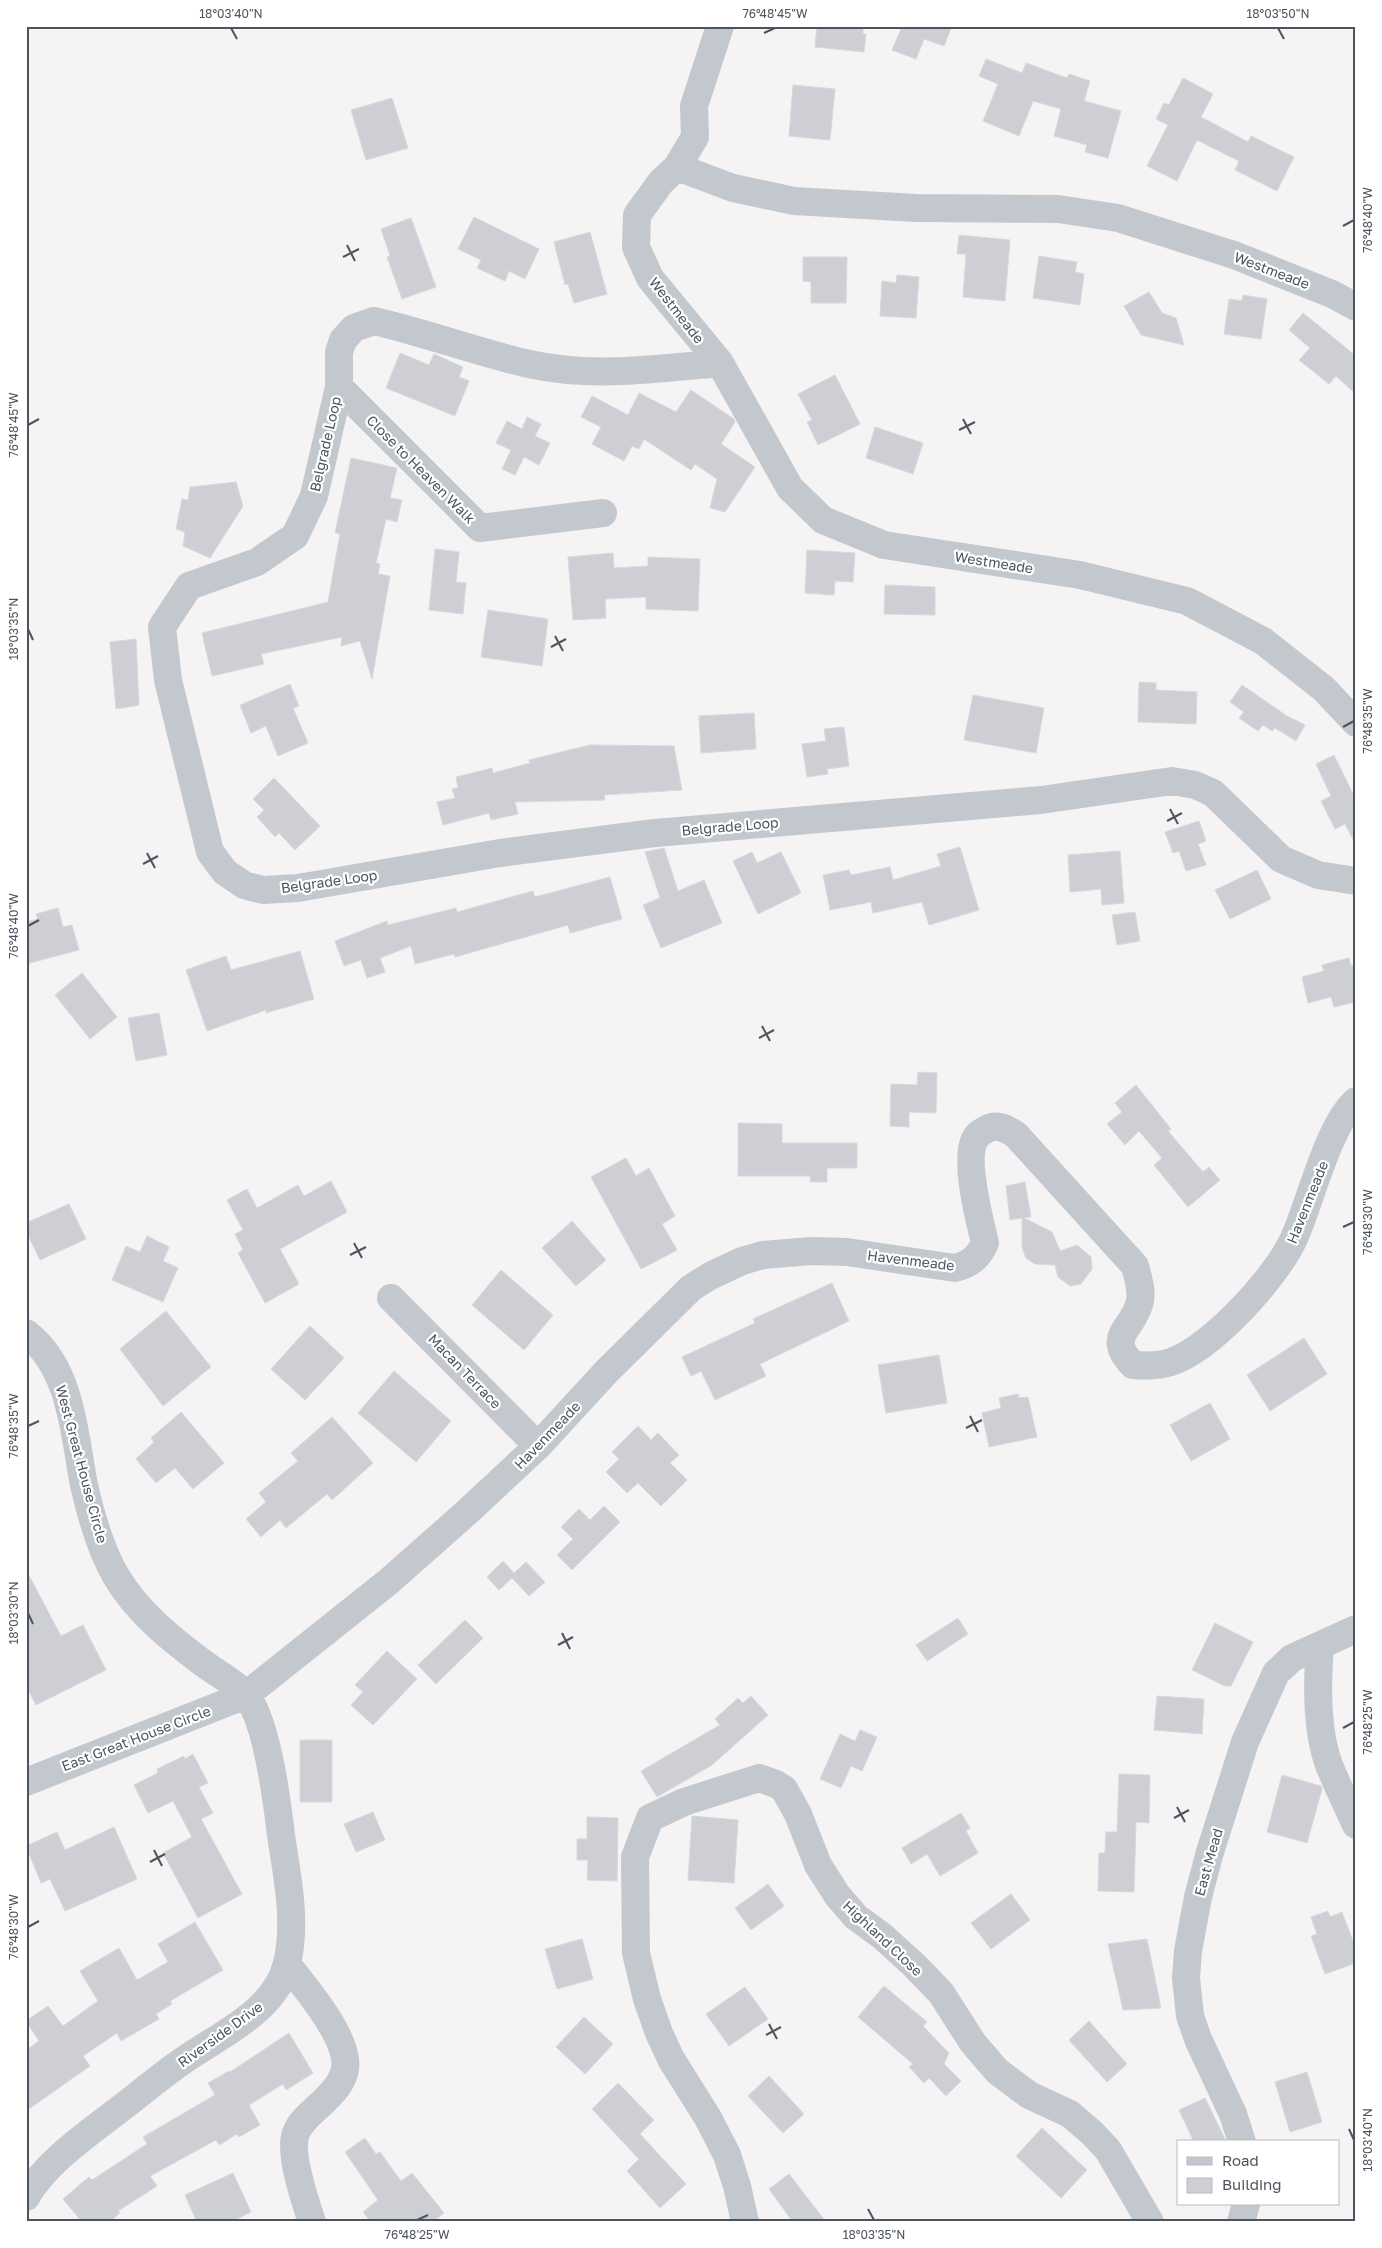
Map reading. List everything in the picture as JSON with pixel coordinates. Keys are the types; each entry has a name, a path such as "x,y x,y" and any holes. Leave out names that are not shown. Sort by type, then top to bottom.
{"street":[{"path":"677,167 695,137 694,106 720,26"},
{"name":"Westmeade","path":"1356,307 1332,294 1234,255 1118,218 1058,209 916,208 794,201 733,188 677,167 661,182 637,215 636,247 650,278 720,363 790,488 823,520 884,545 1080,575 1187,601 1263,641 1324,689 1356,723"},
{"name":"Belgrade Loop","path":"720,363 622,372 530,364 374,321 354,328 343,340 339,352 338,387 314,496 295,536 257,562 189,586 162,626 168,680 210,852 225,872 244,885 263,890 298,888 500,853 656,833 1041,800 1172,781 1195,785 1213,793 1281,859 1318,875 1356,881"},
{"name":"Close to Heaven Walk","path":"338,387 480,528 603,513"},
{"name":"Havenmeade","path":"246,1695 388,1582 465,1514 538,1446 606,1372 691,1288 710,1276 742,1261 763,1255 811,1251 846,1252 955,1268 969,1264 980,1254 985,1243 971,1175 973,1146 977,1136 991,1127 1006,1128 1016,1135 1135,1266 1140,1284 1140,1301 1134,1316 1123,1331 1120,1343 1123,1355 1133,1365 1148,1366 1171,1362 1217,1334 1235,1317 1282,1260 1294,1238 1338,1126 1356,1101"},
{"name":"Macan Terrace","path":"391,1298 538,1446"},
{"name":"West Great House Circle","path":"26,1333 42,1348 58,1374 76,1437 84,1486 96,1529 115,1575 132,1599 150,1619 185,1650 246,1695"},
{"name":"East Mead","path":"1241,2140 1233,2114 1201,2047 1190,2016 1186,1978 1188,1951 1198,1897 1210,1852 1245,1742 1276,1673 1292,1658 1356,1629"},
{"path":"1320,1646 1319,1701 1325,1750 1329,1765 1356,1825"},
{"name":"East Great House Circle","path":"26,1782 246,1695"},
{"name":"Riverside Drive","path":"26,2197 46,2172 70,2148 181,2062 260,2009 277,1987 287,1964 290,1901 274,1782 259,1720 246,1695"},
{"name":"Highland Close","path":"745,2222 737,2186 727,2155 708,2118 671,2059 647,1999 636,1953 635,1857 650,1818 684,1802 758,1778 776,1784 788,1795 798,1814 818,1865 837,1895 856,1917 882,1936 941,1993 973,2043 997,2071 1029,2095 1070,2114 1092,2133 1108,2150 1150,2222"},
{"path":"287,1964 331,2024 346,2059 345,2070 339,2086 311,2112 296,2134 295,2146 300,2177 312,2222"},
{"path":"1241,2222 1245,2206"}],"building":[{"path":"817,26 863,26 863,34 866,34 864,52 815,47"},
{"path":"896,26 952,26 944,46 924,39 916,59 892,50 901,29"},
{"path":"986,59 1022,73 1026,63 1067,78 1069,74 1090,81 1084,101 1121,111 1108,158 1085,152 1087,145 1054,136 1061,109 1033,101 1019,136 983,121 998,84 979,76"},
{"path":"1183,78 1213,94 1201,117 1248,142 1251,136 1294,157 1277,191 1235,170 1239,161 1197,140 1177,181 1147,166 1168,125 1156,119 1164,103 1169,105"},
{"path":"793,85 835,89 830,140 789,136"},
{"path":"392,98 408,148 366,160 351,110"},
{"path":"474,217 539,249 525,279 509,271 505,281 477,268 481,260 458,249"},
{"path":"411,218 436,287 402,299 387,257 390,256 381,229"},
{"path":"590,232 607,294 574,303 568,284 565,285 554,242"},
{"path":"959,235 1010,240 1005,301 963,297 966,254 957,254"},
{"path":"1039,256 1077,262 1075,272 1084,274 1080,305 1033,298"},
{"path":"803,257 847,257 846,303 811,303 811,282 803,281"},
{"path":"897,275 919,277 916,318 880,316 882,281 896,283"},
{"path":"1149,292 1162,313 1176,318 1184,345 1141,335 1124,306"},
{"path":"1243,295 1267,299 1261,339 1224,334 1229,299 1242,301"},
{"path":"1303,313 1356,356 1356,394 1336,376 1329,384 1299,360 1310,348 1289,330"},
{"path":"400,353 429,365 434,354 463,367 459,377 469,381 455,416 386,388"},
{"path":"835,375 860,424 818,445 807,422 812,420 798,394"},
{"path":"691,390 734,419 735,422 721,444 755,467 725,512 710,508 717,479 695,464 691,470 644,439 639,449 632,446 624,461 592,444 601,427 581,417 592,396 628,415 639,393 676,412"},
{"path":"527,417 541,424 535,436 550,443 539,465 524,457 515,475 502,469 511,450 496,443 507,421 522,429"},
{"path":"875,427 923,443 913,474 866,458"},
{"path":"351,458 397,468 390,498 402,500 397,522 386,519 376,563 380,564 378,574 390,576 372,679 360,641 341,646 342,637 261,654 264,664 212,676 202,633 328,602 340,534 335,533"},
{"path":"236,482 243,506 210,558 183,546 185,532 176,529 182,499 188,500 190,487"},
{"path":"435,549 459,552 456,582 466,583 463,614 429,610"},
{"path":"807,550 855,553 853,582 835,581 834,595 805,593"},
{"path":"613,553 614,568 648,566 648,557 700,559 698,611 646,609 646,597 605,599 606,618 573,620 568,557"},
{"path":"885,585 935,587 935,615 884,614"},
{"path":"488,610 548,619 542,666 481,657"},
{"path":"136,639 139,705 116,709 110,642"},
{"path":"1139,682 1156,683 1156,690 1197,692 1196,724 1138,722"},
{"path":"290,684 299,706 293,708 308,743 278,756 266,726 251,733 240,705"},
{"path":"1242,685 1287,716 1305,725 1296,741 1275,728 1272,731 1263,725 1258,731 1239,718 1244,712 1230,702"},
{"path":"973,695 1044,708 1036,753 964,740"},
{"path":"754,713 756,749 701,753 699,716"},
{"path":"844,727 849,766 827,769 828,774 807,777 802,744 826,741 824,729"},
{"path":"590,745 674,746 682,790 604,795 605,800 515,802 518,814 491,820 489,813 443,825 437,802 455,798 452,789 458,788 456,777 492,768 493,773 530,763 529,760"},
{"path":"1334,755 1356,800 1356,845 1345,824 1335,829 1321,801 1331,796 1316,764"},
{"path":"274,778 320,826 295,850 279,833 275,837 257,817 264,810 253,799"},
{"path":"1199,821 1206,841 1198,844 1206,865 1186,871 1179,851 1173,853 1165,832"},
{"path":"960,847 979,910 929,925 922,902 873,913 871,902 830,910 823,875 849,870 851,875 890,867 893,880 941,866 937,854"},
{"path":"664,848 678,891 704,880 722,923 661,948 643,905 660,898 645,852"},
{"path":"1120,851 1124,903 1102,905 1101,889 1070,892 1068,855"},
{"path":"752,852 757,863 781,852 801,893 758,914 733,861"},
{"path":"1257,870 1271,899 1230,919 1215,890"},
{"path":"610,877 622,919 570,933 568,925 455,957 454,954 415,964 411,946 380,958 385,972 367,978 361,960 344,966 335,941 387,921 388,925 456,908 457,912 533,891 535,897"},
{"path":"58,908 63,927 72,925 79,950 26,964 26,922 38,919 36,914"},
{"path":"1135,912 1140,941 1117,945 1112,915"},
{"path":"300,951 314,999 266,1013 266,1010 207,1031 186,970 226,956 231,970"},
{"path":"1349,958 1351,966 1356,965 1356,1002 1334,1007 1331,997 1308,1003 1302,977 1324,971 1322,965"},
{"path":"82,973 117,1017 90,1039 55,995"},
{"path":"159,1013 167,1055 136,1061 128,1018"},
{"path":"918,1072 937,1073 936,1113 909,1112 909,1127 890,1126 891,1084 917,1085"},
{"path":"1136,1085 1171,1129 1168,1131 1203,1172 1209,1167 1220,1180 1188,1207 1154,1165 1162,1158 1139,1131 1125,1145 1107,1124 1122,1112 1115,1103"},
{"path":"738,1123 782,1124 782,1143 857,1143 857,1168 827,1168 827,1182 810,1182 810,1176 738,1176"},
{"path":"626,1158 636,1176 649,1168 675,1216 662,1224 677,1250 641,1269 591,1177"},
{"path":"331,1181 347,1212 280,1249 299,1284 265,1303 238,1253 243,1250 235,1234 243,1230 227,1200 247,1189 257,1208 298,1185 304,1196"},
{"path":"1025,1182 1031,1217 1024,1218 1052,1232 1060,1251 1077,1245 1091,1257 1092,1269 1081,1284 1070,1286 1058,1277 1055,1265 1035,1264 1026,1258 1022,1247 1022,1218 1010,1220 1006,1186"},
{"path":"69,1204 86,1239 40,1260 26,1231 26,1223"},
{"path":"572,1221 606,1260 576,1286 542,1248"},
{"path":"147,1236 169,1247 163,1261 178,1268 163,1302 112,1280 126,1246 140,1252"},
{"path":"501,1270 553,1315 524,1350 472,1305"},
{"path":"832,1283 849,1321 760,1364 766,1376 715,1400 701,1371 691,1376 682,1357 755,1323 753,1319"},
{"path":"166,1311 211,1367 163,1406 120,1349"},
{"path":"310,1326 344,1358 305,1400 271,1369"},
{"path":"1304,1338 1327,1374 1270,1411 1247,1375"},
{"path":"939,1355 947,1403 886,1413 878,1365"},
{"path":"394,1371 451,1421 416,1462 358,1413"},
{"path":"1018,1394 1019,1398 1028,1397 1037,1437 989,1447 982,1413 1001,1408 999,1398"},
{"path":"1210,1403 1230,1439 1191,1461 1170,1425"},
{"path":"181,1412 224,1463 193,1489 175,1468 156,1483 136,1459 154,1442 151,1438"},
{"path":"332,1417 373,1463 332,1500 327,1494 286,1528 280,1520 261,1537 246,1519 266,1502 259,1493 298,1461 291,1453"},
{"path":"638,1426 651,1440 658,1433 679,1455 670,1463 687,1480 661,1506 638,1483 627,1493 606,1472 619,1459 612,1452"},
{"path":"604,1506 620,1522 572,1570 557,1555 573,1539 561,1527 579,1509 590,1520"},
{"path":"503,1561 514,1573 526,1562 545,1582 529,1596 512,1578 499,1590 487,1577"},
{"path":"26,1570 61,1636 83,1625 106,1670 36,1705 26,1686"},
{"path":"958,1618 968,1634 927,1661 916,1645"},
{"path":"465,1620 483,1638 436,1684 418,1665"},
{"path":"1215,1623 1253,1642 1231,1686 1225,1686 1192,1670"},
{"path":"387,1651 417,1679 373,1725 351,1705 363,1692 355,1685"},
{"path":"751,1696 768,1715 712,1765 657,1797 641,1771 720,1725 715,1719 738,1698 743,1703"},
{"path":"1157,1696 1204,1699 1202,1734 1154,1730"},
{"path":"860,1730 877,1737 862,1771 851,1766 841,1788 820,1779 840,1734 855,1741"},
{"path":"300,1740 332,1740 332,1802 300,1802"},
{"path":"193,1754 208,1783 199,1787 213,1813 201,1819 242,1894 198,1918 163,1853 192,1837 173,1801 148,1813 134,1785 158,1773 157,1769 184,1756 185,1759"},
{"path":"1119,1774 1150,1775 1149,1823 1136,1822 1134,1892 1098,1891 1099,1853 1105,1853 1106,1832 1117,1832"},
{"path":"1282,1775 1321,1786 1322,1789 1307,1843 1267,1832"},
{"path":"373,1812 385,1840 356,1852 344,1824"},
{"path":"961,1813 970,1828 966,1831 978,1853 940,1876 927,1854 911,1864 902,1848"},
{"path":"692,1816 738,1820 734,1883 688,1880"},
{"path":"587,1817 618,1818 617,1881 587,1880 588,1860 577,1860 577,1839 587,1839"},
{"path":"114,1827 137,1879 65,1911 50,1879 41,1883 26,1846 57,1832 65,1850"},
{"path":"768,1884 784,1906 751,1930 735,1908"},
{"path":"1011,1894 1030,1920 991,1949 971,1923"},
{"path":"1328,1911 1330,1917 1342,1912 1356,1949 1356,1963 1325,1974 1311,1936 1317,1934 1311,1917"},
{"path":"195,1922 223,1970 170,2001 172,2004 156,2014 159,2019 121,2041 117,2033 83,2056 90,2066 26,2111 26,2050 39,2041 26,2021 48,2006 63,2026 98,2001 80,1971 119,1948 137,1980 168,1962 158,1944"},
{"path":"582,1939 593,1979 557,1989 545,1949"},
{"path":"1147,1939 1161,2008 1123,2010 1108,1944"},
{"path":"884,1986 927,2022 923,2026 949,2053 944,2064 961,2081 946,2096 929,2078 924,2083 909,2067 913,2064 858,2017"},
{"path":"745,1987 768,2019 729,2046 706,2014"},
{"path":"584,2017 613,2044 585,2074 556,2047"},
{"path":"1089,2021 1127,2064 1107,2082 1069,2040"},
{"path":"289,2033 313,2073 286,2090 283,2084 249,2105 260,2125 239,2137 237,2134 219,2145 216,2140 150,2176 157,2186 118,2211 120,2213 109,2222 82,2222 63,2199 89,2177 92,2180 147,2144 143,2137 215,2095 208,2083 230,2072"},
{"path":"1307,2072 1322,2122 1290,2132 1275,2082"},
{"path":"769,2076 804,2114 783,2133 748,2096"},
{"path":"618,2083 654,2120 640,2134 686,2184 660,2208 627,2171 639,2159 592,2109"},
{"path":"1205,2098 1225,2140 1193,2140 1179,2110"},
{"path":"1042,2128 1087,2170 1061,2198 1016,2156"},
{"path":"365,2138 376,2154 380,2152 401,2181 412,2173 444,2213 432,2222 371,2222 363,2212 378,2200 345,2152"},
{"path":"233,2173 251,2212 231,2222 197,2222 185,2195"},
{"path":"789,2174 826,2222 793,2222 769,2189"}]}
